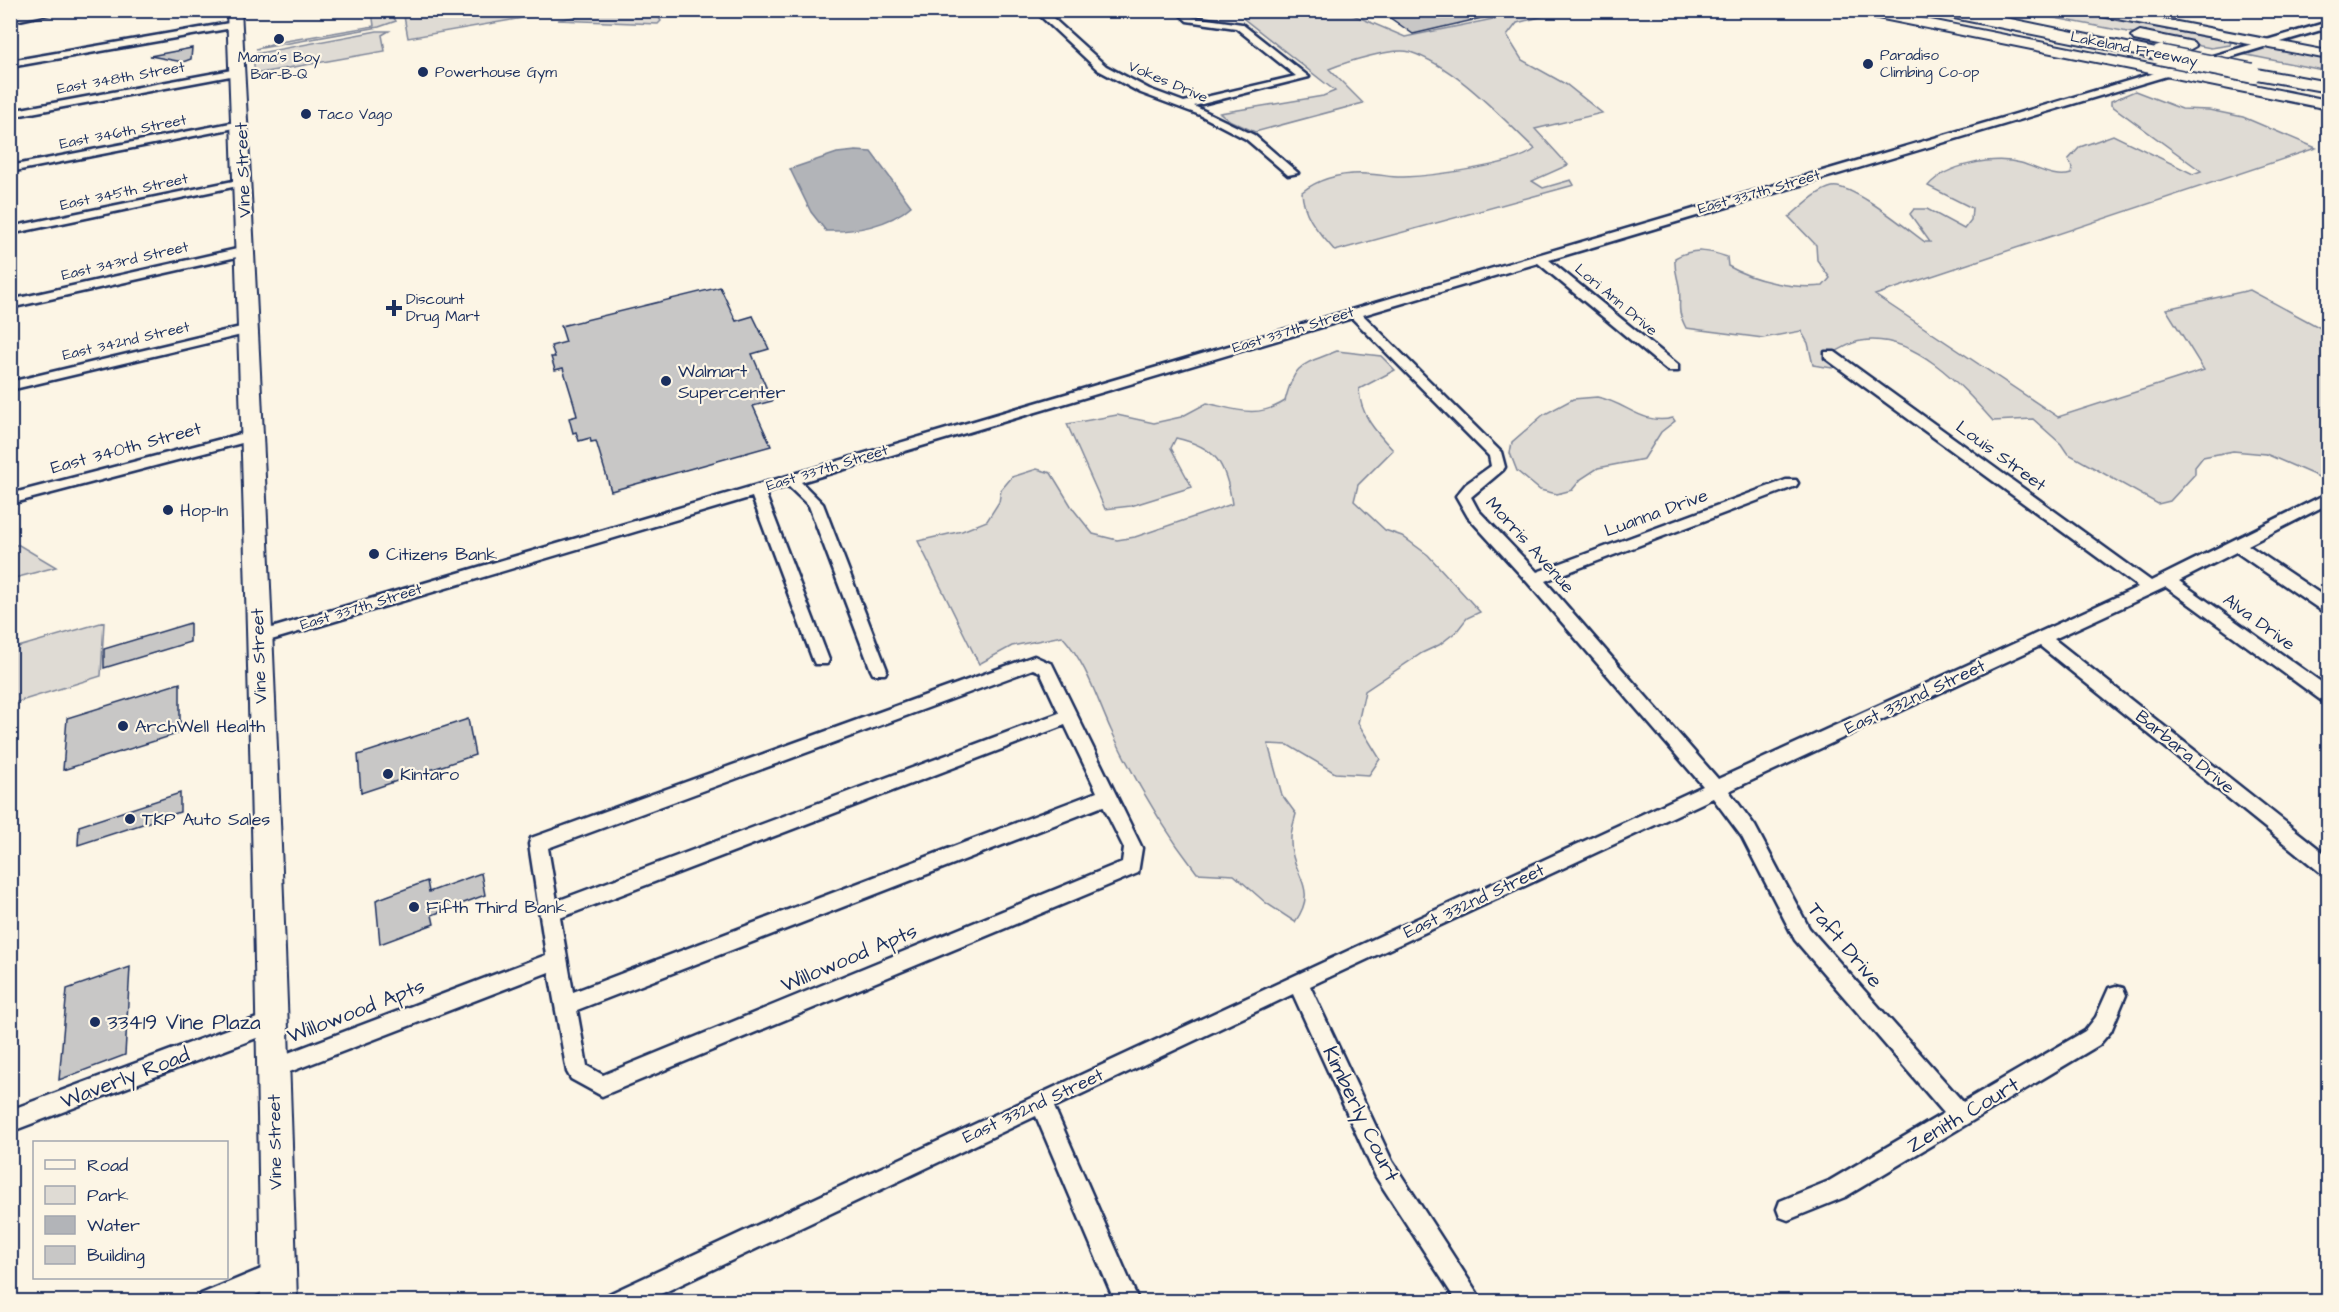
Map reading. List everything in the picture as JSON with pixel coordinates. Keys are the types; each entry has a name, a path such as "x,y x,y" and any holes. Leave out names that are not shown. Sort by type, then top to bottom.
{"highway":[{"name":"Lakeland Freeway","path":"1939,10 2328,87"},
{"name":"Lakeland Freeway","path":"2008,10 2187,46 2266,52 2328,73"}],"main road":[{"name":"Vine Street","path":"234,18 241,124 249,329 273,1022 279,1288"}],"street":[{"path":"10,19 62,10"},
{"name":"Vokes Drive","path":"1038,10 1102,68 1138,87 1184,105 1250,137 1292,173"},
{"path":"1179,10 1190,19 1239,26 1304,77 1184,105"},
{"path":"1858,10 2159,73 2328,105"},
{"path":"2091,10 2266,52 2328,55"},
{"path":"10,64 234,18"},
{"name":"East 337th Street","path":"258,638 2159,73 2266,52 2328,25"},
{"name":"East 348th Street","path":"10,114 237,72"},
{"name":"East 346th Street","path":"10,169 241,124"},
{"name":"East 345th Street","path":"10,231 243,182"},
{"name":"East 343rd Street","path":"10,304 246,251"},
{"name":"Lori Ann Drive","path":"1538,257 1673,368"},
{"name":"Morris Avenue","path":"1353,312 1496,455 1498,467 1492,476 1470,487 1463,496 1473,513 1534,579 1717,789"},
{"name":"East 342nd Street","path":"10,386 249,329"},
{"name":"Louis Street","path":"1830,355 2158,584"},
{"name":"East 340th Street","path":"10,499 252,436"},
{"path":"789,479 816,504 879,670"},
{"name":"Luanna Drive","path":"1534,579 1791,483"},
{"path":"756,489 821,660"},
{"name":"East 332nd Street","path":"617,1302 1298,982 2158,584 2328,498"},
{"path":"2237,545 2328,607"},
{"name":"Alva Drive","path":"2158,584 2328,696"},
{"name":"Barbara Drive","path":"2042,638 2328,867"},
{"name":"Willowood Apts","path":"1034,663 1046,669 1069,716 1133,848 1131,867 602,1086 578,1072 556,960 538,844 1034,663"},
{"path":"549,913 1069,716"},
{"name":"Taft Drive","path":"1717,789 1754,838 1780,900 1802,934 1961,1116"},
{"path":"565,1005 1108,796"},
{"name":"Willowood Apts","path":"274,1068 556,960"},
{"name":"Kimberly Court","path":"1298,982 1384,1169 1471,1302"},
{"name":"Zenith Court","path":"1788,1209 1837,1189 2092,1038 2104,1024 2116,995"},
{"name":"Waverly Road","path":"10,1121 273,1022"},
{"path":"1041,1102 1127,1302"},
{"path":"208,1302 279,1288"}],"green space":[{"path":"403,10 562,11 408,38"},
{"path":"372,11 389,11 396,21 379,27 256,49 274,43 374,26"},
{"path":"606,11 655,11 661,21 658,24 558,20"},
{"path":"1242,11 1344,11 1405,37 1532,11 1563,11 1517,23 1507,36 1522,60 1567,85 1602,113 1535,129 1568,165 1532,181 1543,188 1571,180 1574,185 1335,251 1313,224 1305,209 1302,192 1309,187 1333,177 1350,174 1399,177 1453,172 1511,160 1535,149 1461,81 1427,59 1403,51 1370,56 1329,69 1363,103 1255,132 1220,113 1323,96 1335,91 1244,19"},
{"path":"2018,11 2072,11 2231,42 2230,45 2211,48"},
{"path":"377,31 389,31 382,35 385,51 254,74 254,54"},
{"path":"2263,47 2328,59 2328,71 2242,54"},
{"path":"2135,91 2182,109 2209,110 2243,117 2316,148 1875,295 2058,417 2204,370 2166,309 2250,290 2328,332 2328,481 2266,454 2233,451 2203,457 2195,467 2195,474 2170,501 2158,504 2067,453 2061,444 2033,419 1993,421 1967,392 1935,364 1900,345 1881,340 1854,343 1835,352 1832,368 1813,365 1808,343 1801,331 1763,338 1686,328 1680,311 1675,258 1694,251 1727,257 1728,266 1762,280 1787,285 1823,286 1830,278 1817,260 1816,245 1789,217 1815,195 1832,187 1852,192 1865,199 1925,242 1930,242 1910,214 1914,209 1927,209 1964,229 1971,220 1972,208 1928,186 1936,178 1958,167 1985,161 2010,161 2053,174 2071,174 2072,168 2068,160 2080,147 2113,135 2193,174 2201,171 2111,105 2111,101"},
{"path":"1337,351 1381,356 1395,370 1359,389 1366,415 1375,430 1393,450 1358,485 1354,501 1385,530 1402,536 1428,555 1480,612 1467,618 1457,631 1439,645 1422,653 1365,691 1358,723 1380,759 1369,775 1335,773 1288,745 1268,744 1282,795 1296,814 1291,835 1292,850 1305,889 1305,899 1295,922 1266,903 1234,875 1197,873 1161,822 1111,730 1085,669 1062,636 1012,646 979,664 918,541 962,531 987,521 999,502 1001,490 1012,477 1037,469 1051,473 1073,509 1093,534 1117,540 1135,537 1232,504 1226,478 1217,459 1201,446 1176,438 1171,448 1192,487 1131,506 1105,509 1067,424 1117,415 1154,423 1181,417 1207,403 1237,410 1265,410 1285,401 1292,379 1302,367"},
{"path":"1597,397 1652,419 1673,418 1675,421 1661,432 1644,459 1598,468 1581,479 1572,490 1557,494 1540,490 1517,471 1510,453 1512,442 1543,415 1573,399"},
{"path":"11,545 19,545 56,567 11,579"},
{"path":"104,622 101,676 11,704 11,649"}],"water":[{"path":"871,152 911,206 882,223 848,230 826,231 811,212 790,169 837,153"}],"building":[{"path":"1379,10 1494,10 1495,15 1413,34"},
{"path":"192,48 191,59 183,62 150,56"},
{"name":"Walmart Supercenter","path":"720,287 736,321 753,316 769,349 752,354 772,401 753,406 771,446 611,491 596,441 591,442 590,438 579,441 576,432 573,433 569,418 577,416 574,404 563,368 555,370 551,357 555,357 551,346 566,342 561,326"},
{"path":"190,623 190,642 104,668 104,649"},
{"name":"ArchWell Health","path":"180,683 180,733 63,770 67,718"},
{"name":"Kintaro","path":"468,719 475,755 361,793 358,755"},
{"name":"TKP Auto Sales","path":"180,793 180,812 78,845 79,826"},
{"name":"Fifth Third Bank","path":"481,873 485,895 432,915 434,924 380,944 376,900 427,881 429,892"},
{"name":"33419 Vine Plaza","path":"130,967 125,1055 59,1080 67,989"}],"place":[{"name":"Mama's Boy Bar-B-Q","path":"279,39"},
{"name":"Paradiso Climbing Co-op","path":"1868,64"},
{"name":"Powerhouse Gym","path":"423,72"},
{"name":"Taco Vago","path":"306,114"},
{"name":"Discount Drug Mart","path":"394,308"},
{"name":"Walmart Supercenter","path":"666,381"},
{"name":"Hop-In","path":"168,510"},
{"name":"Citizens Bank","path":"374,554"},
{"name":"ArchWell Health","path":"123,726"},
{"name":"Kintaro","path":"388,774"},
{"name":"TKP Auto Sales","path":"130,819"},
{"name":"Fifth Third Bank","path":"414,907"},
{"name":"33419 Vine Plaza","path":"95,1022"}]}
